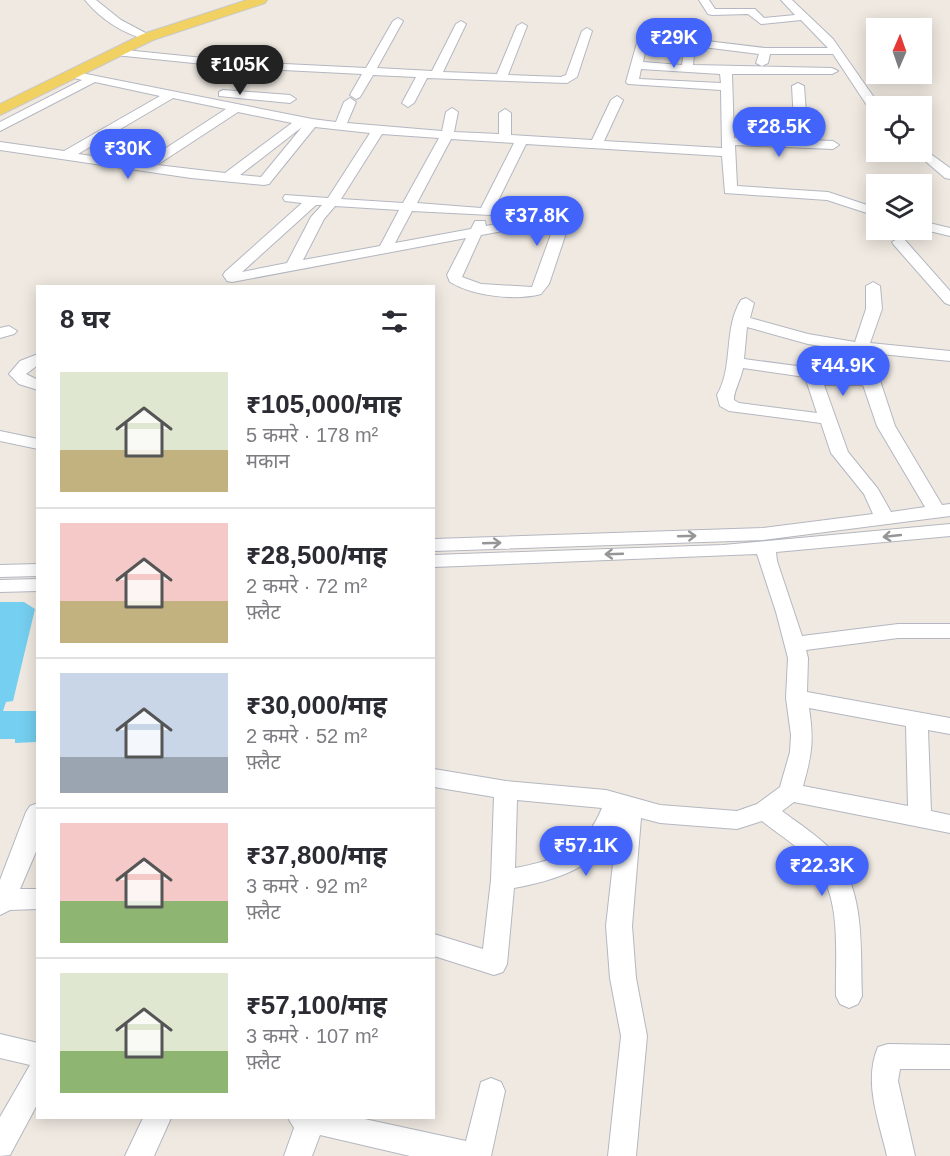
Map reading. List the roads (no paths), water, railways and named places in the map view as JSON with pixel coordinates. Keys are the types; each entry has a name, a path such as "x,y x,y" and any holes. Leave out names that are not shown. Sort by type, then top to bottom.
{"main road":[{"path":"0,110 143,36 241,0"},
{"path":"0,101 103,49 260,0"}],"street":[{"path":"92,0 119,24 143,36"},
{"path":"704,0 712,12 751,11 761,21 804,17"},
{"path":"786,0 836,51 867,96"},
{"path":"340,126 353,98 398,21"},
{"path":"436,75 461,24"},
{"path":"501,79 522,26"},
{"path":"115,52 243,65 501,79 567,80 571,77 587,31"},
{"path":"644,34 632,82 726,87"},
{"path":"687,69 690,42 765,51 836,51"},
{"path":"761,71 765,51"},
{"path":"637,65 687,69 832,71"},
{"path":"220,100 240,70"},
{"path":"726,70 730,190 828,196 866,209"},
{"path":"71,74 170,95 220,100 297,86 279,118"},
{"path":"408,103 423,74"},
{"path":"0,127 94,78"},
{"path":"798,86 802,144"},
{"path":"66,156 170,95"},
{"path":"220,100 234,109 279,118 378,130 596,144 727,147 832,145"},
{"path":"596,144 617,100"},
{"path":"144,167 234,109"},
{"path":"385,249 447,135 452,112"},
{"path":"505,138 506,113"},
{"path":"0,146 144,167 264,181 306,122"},
{"path":"227,178 306,122"},
{"path":"292,267 318,217 332,202 378,130"},
{"path":"313,201 230,275 232,278 385,249 476,232 552,218 563,221 542,284 536,291 519,292 466,285 454,279 454,275 476,232 522,140"},
{"path":"932,160 950,175"},
{"path":"290,198 486,212"},
{"path":"932,227 950,231"},
{"path":"899,242 950,300"},
{"path":"435,545 763,534 943,510 886,426 870,380 861,347 874,309 873,286"},
{"path":"746,303 741,320 733,381 724,399 730,405 828,419"},
{"path":"741,320 802,338 861,347 926,351 950,356"},
{"path":"734,362 806,370 812,373 840,453 872,493 885,519"},
{"path":"30,368 18,370 18,377 36,384"},
{"path":"815,380 870,380"},
{"path":"0,436 36,444"},
{"path":"435,561 766,547 950,530"},
{"path":"435,778 506,790 624,804 660,814 737,820 765,812 790,792 801,752 802,735 797,698 798,658 767,561 766,547"},
{"path":"0,571 36,570"},
{"path":"0,586 36,585"},
{"path":"794,644 898,631 950,631"},
{"path":"797,698 950,726"},
{"path":"917,720 920,818"},
{"path":"435,945 494,964 503,880 506,790"},
{"path":"790,792 950,824"},
{"path":"503,880 536,875 572,862 600,837 624,804"},
{"path":"622,1156 634,1036 623,978 619,926 624,804"},
{"path":"765,812 825,860 839,881 844,899 849,996"},
{"path":"1,902 18,868 36,818"},
{"path":"1,902 36,899"},
{"path":"0,1046 36,1055"},
{"path":"901,1156 884,1081 888,1056 950,1057"},
{"path":"0,1145 36,1079"},
{"path":"477,1156 491,1091"},
{"path":"139,1156 157,1119"},
{"path":"298,1156 306,1119"},
{"path":"310,1119 471,1156"}],"water":[{"path":"0,602 24,602 35,609 13,701 6,702 3,711 36,711 36,742 15,743 15,739 0,739"}]}
